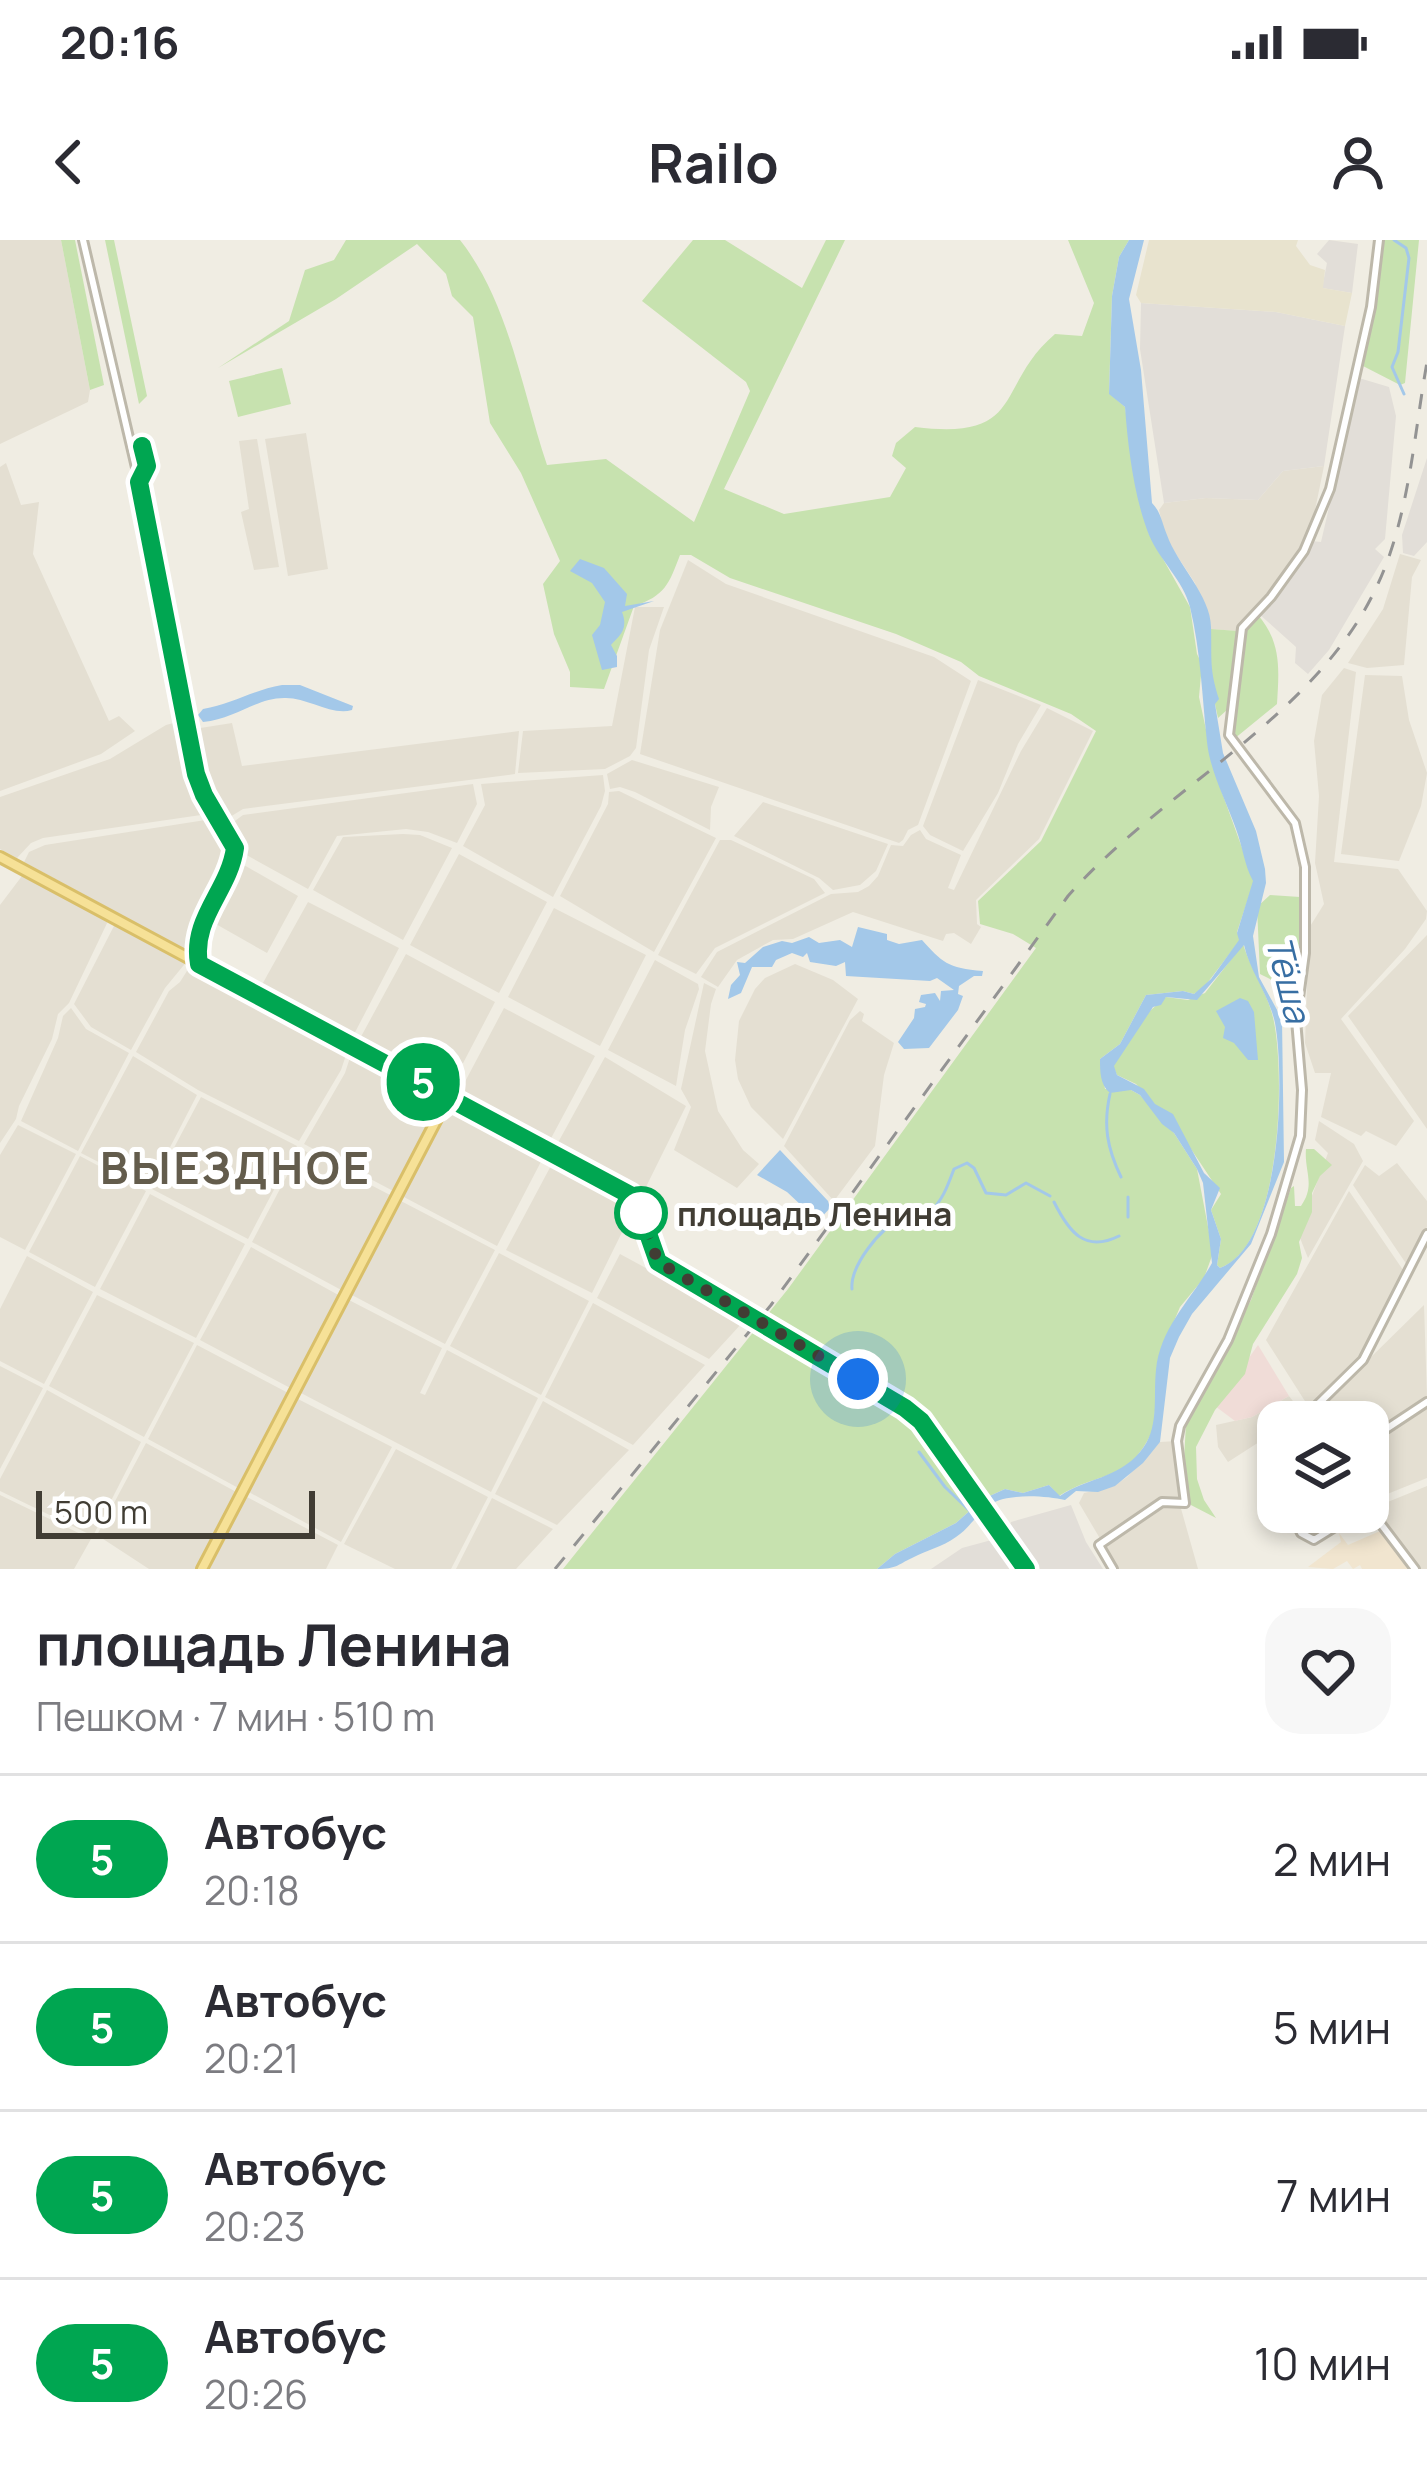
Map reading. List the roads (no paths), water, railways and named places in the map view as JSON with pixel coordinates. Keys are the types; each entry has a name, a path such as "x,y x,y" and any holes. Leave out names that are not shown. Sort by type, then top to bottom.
{"main road":[{"path":"0,857 449,1096 637,1202 655,1257 665,1267 921,1421 1026,1569"},
{"path":"202,1569 449,1096"}],"street":[{"path":"83,240 120,394 196,774 235,848 232,865 198,932 195,962"},
{"path":"1113,1569 1099,1544 1162,1502 1185,1503 1177,1441 1180,1426 1218,1361 1271,1234 1300,1136 1296,1020 1306,910 1299,834 1292,818 1236,746 1228,726 1242,628 1297,561 1330,489 1371,307 1379,240"},
{"path":"1326,1401 1363,1360 1427,1234"},
{"path":"1389,1427 1427,1402"},
{"path":"1388,1533 1415,1569"}],"water":[{"path":"1129,240 1144,240 1129,299 1141,370 1152,503 1210,615 1223,753 1256,831 1265,869 1253,936 1259,977 1282,1019 1284,1162 1251,1244 1192,1314 1179,1337 1170,1358 1160,1442 1143,1463 1115,1486 1098,1492 1076,1491 1065,1500 1028,1496 999,1501 951,1540 896,1566 877,1569 1005,1489 1023,1493 1049,1485 1060,1496 1131,1461 1151,1433 1156,1370 1164,1340 1212,1263 1203,1183 1197,1169 1174,1133 1140,1095 1131,1090 1110,1093 1101,1073 1100,1059 1120,1044 1146,995 1194,994 1211,979 1239,940 1253,881 1209,753 1190,607 1149,535 1132,472 1125,407 1109,394 1112,296 1119,257","holes":["1244,945 1275,1023 1278,1118 1267,1195 1256,1228 1241,1253 1220,1268 1221,1239 1211,1210 1220,1188 1204,1173 1173,1114 1155,1104 1144,1089 1117,1075 1114,1066 1153,1007 1166,997 1197,1000"]},
{"path":"580,559 604,568 627,594 625,606 654,601 622,612 623,630 611,645 617,667 602,670 592,635 600,625 605,602 592,583 570,571"},
{"path":"282,685 300,685 353,706 352,710 336,711 286,698 215,720 203,722 198,715 203,709"},
{"path":"858,927 887,934 887,940 899,944 922,940 946,963 983,971 982,976 959,986 958,994 963,996 958,1010 929,1048 904,1049 898,1042 915,1009 925,1007 919,1002 921,995 935,993 940,1001 941,991 954,990 937,978 846,976 845,962 836,966 810,962 807,953 803,957 792,953 772,967 752,967 741,993 728,999 740,975 737,962 745,963 763,947 809,937 819,943 840,940 852,947"},
{"path":"1240,998 1254,1012 1258,1060 1248,1060 1223,1038 1225,1027 1216,1011"},
{"path":"780,1150 828,1201 830,1208 818,1221 787,1192 757,1175"}],"waterway":[{"path":"1394,240 1406,248 1409,258 1398,352 1392,367 1404,394"},
{"path":"1110,1094 1108,1136 1121,1177"},
{"path":"852,1289 861,1259 876,1239 901,1219 930,1212 954,1169 967,1163 974,1168 986,1193 1006,1195 1026,1183 1050,1196"},
{"path":"1128,1197 1128,1217"},
{"path":"1054,1202 1079,1237 1097,1242 1119,1236"},
{"name":"Тёша","path":"919,1452 972,1513"}],"railway":[{"path":"555,1569 771,1305 1068,896 1106,857 1277,714 1350,633 1377,586 1396,533 1427,362"}],"place":[{"name":"площадь Ленина","path":"641,1213"}],"district":[{"name":"ВЫЕЗДНОЕ","path":"236,1167"}]}
